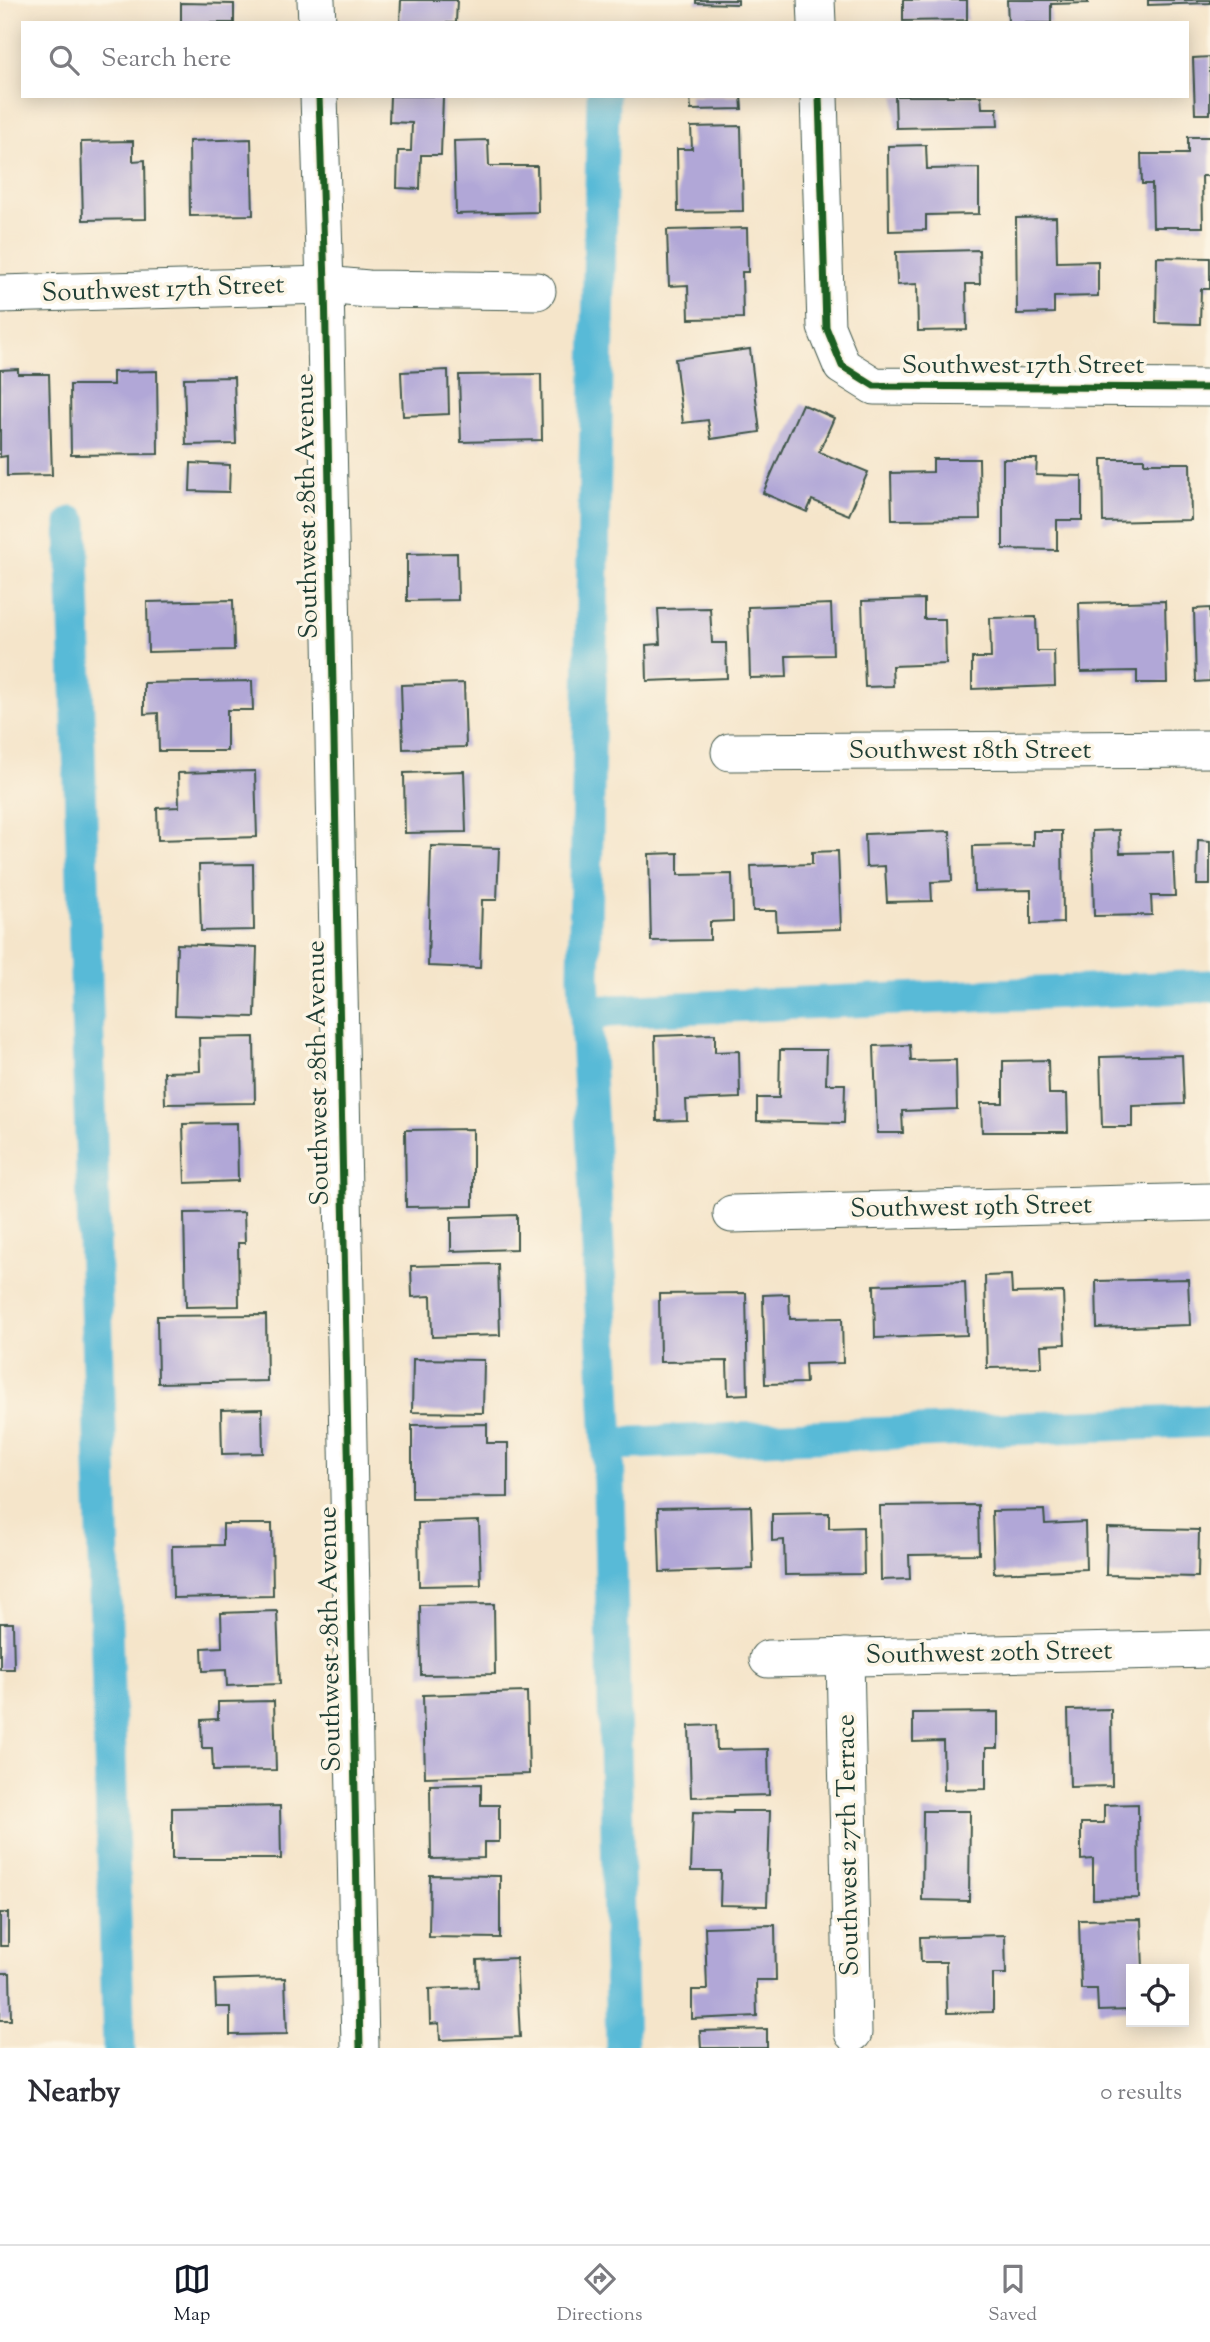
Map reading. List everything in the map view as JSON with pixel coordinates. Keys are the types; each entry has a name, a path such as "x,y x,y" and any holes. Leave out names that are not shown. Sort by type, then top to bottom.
{"street":[{"path":"316,0 317,21"},
{"path":"816,0 817,21"},
{"name":"Southwest 28th Avenue","path":"319,98 325,285 359,2048"},
{"name":"Southwest 17th Street","path":"819,98 826,327 842,366 874,386 1210,388"},
{"name":"Southwest 17th Street","path":"0,294 325,285 368,289 537,291"},
{"name":"Southwest 18th Street","path":"730,752 1210,749"},
{"name":"Southwest 19th Street","path":"732,1214 1210,1202"},
{"name":"Southwest 20th Street","path":"768,1659 1210,1649"},
{"name":"Southwest 27th Terrace","path":"845,1657 853,2033"}],"building":[{"path":"401,0 457,0 456,21 400,21"},
{"path":"696,0 738,0 738,4 696,3"},
{"path":"903,0 967,0 967,20 903,21"},
{"path":"1007,0 1088,0 1088,3 1051,4 1051,21 1008,21"},
{"path":"1148,0 1210,0 1210,3 1148,5"},
{"path":"181,3 234,4 234,21 181,21"},
{"path":"1210,57 1210,114 1195,114 1193,58"},
{"path":"390,98 443,98 441,155 421,155 420,189 397,188 398,151 411,151 412,123 389,122"},
{"path":"690,98 741,98 742,109 691,110"},
{"path":"895,98 981,98 982,108 997,108 998,126 896,128"},
{"path":"741,126 743,211 678,212 677,149 692,149 691,127"},
{"path":"1188,137 1210,137 1210,176 1202,176 1203,227 1153,227 1152,184 1142,184 1141,154 1188,154"},
{"path":"251,139 253,215 190,216 189,141"},
{"path":"488,140 489,166 537,166 538,212 456,214 454,141"},
{"path":"133,141 133,161 145,160 146,219 83,220 81,142"},
{"path":"926,145 927,169 979,168 979,214 926,215 926,230 889,231 888,146"},
{"path":"1056,217 1057,262 1098,261 1098,296 1054,297 1054,313 1017,314 1016,218"},
{"path":"747,228 748,272 742,272 743,318 689,319 688,285 669,286 667,230"},
{"path":"979,250 980,284 966,284 967,330 918,331 917,284 897,285 896,252"},
{"path":"1157,257 1210,258 1210,289 1201,289 1200,324 1156,323"},
{"path":"750,349 760,432 711,439 708,420 683,423 675,359"},
{"path":"18,369 18,374 49,374 52,475 7,476 7,456 0,457 0,370"},
{"path":"448,370 449,414 403,416 401,372"},
{"path":"157,371 158,454 71,455 70,385 113,385 113,372"},
{"path":"541,374 542,440 461,442 459,375"},
{"path":"234,377 236,444 186,445 184,378"},
{"path":"802,404 834,418 819,452 868,472 849,515 812,500 807,512 763,493"},
{"path":"933,459 979,459 980,519 892,520 891,473 933,472"},
{"path":"1003,459 1037,459 1036,475 1082,476 1082,520 1057,520 1057,550 1003,549"},
{"path":"1102,459 1190,463 1191,520 1103,522"},
{"path":"191,463 230,465 229,492 190,491"},
{"path":"457,553 458,600 407,601 407,554"},
{"path":"924,599 924,619 945,619 946,664 892,666 893,686 865,687 862,601"},
{"path":"233,600 234,650 148,652 147,602"},
{"path":"1165,601 1167,683 1137,683 1137,671 1081,672 1079,603"},
{"path":"831,604 833,655 786,656 787,677 750,678 748,607"},
{"path":"710,608 712,643 726,643 727,678 647,681 646,645 660,644 658,609"},
{"path":"1210,608 1210,681 1196,682 1194,609"},
{"path":"1036,617 1037,651 1054,651 1055,686 972,689 972,658 991,658 990,618"},
{"path":"252,681 253,710 227,710 227,751 159,751 158,713 144,714 144,683"},
{"path":"464,683 466,747 403,749 401,685"},
{"path":"255,771 257,837 158,840 157,808 179,807 178,773"},
{"path":"464,771 466,832 405,833 404,773"},
{"path":"1119,830 1120,853 1173,852 1175,896 1151,896 1152,915 1094,916 1092,831"},
{"path":"950,831 952,881 931,882 932,901 887,902 885,866 866,867 865,834"},
{"path":"1033,831 1062,831 1063,923 1031,924 1031,890 974,891 973,846 1033,845"},
{"path":"1198,840 1210,841 1210,885 1197,885"},
{"path":"431,846 499,848 497,900 482,900 480,968 428,966"},
{"path":"838,851 841,929 777,931 776,911 753,911 751,866 812,864 812,852"},
{"path":"678,853 678,875 732,874 733,921 710,922 710,940 651,941 649,854"},
{"path":"253,864 254,930 201,931 199,865"},
{"path":"177,944 257,947 255,1017 175,1015"},
{"path":"715,1034 715,1052 739,1051 740,1098 686,1100 687,1120 657,1121 655,1036"},
{"path":"254,1037 255,1103 165,1104 164,1072 200,1071 199,1038"},
{"path":"910,1045 911,1061 956,1060 957,1109 902,1111 903,1133 877,1133 874,1046"},
{"path":"780,1050 827,1050 826,1084 845,1084 844,1123 757,1121 757,1098 779,1098"},
{"path":"1182,1055 1184,1104 1132,1106 1132,1127 1102,1127 1100,1057"},
{"path":"1048,1060 1049,1094 1067,1094 1068,1132 982,1132 981,1103 1003,1103 1003,1061"},
{"path":"237,1123 238,1181 185,1183 183,1124"},
{"path":"473,1129 473,1206 406,1207 405,1130"},
{"path":"244,1212 245,1243 238,1243 239,1306 186,1307 184,1213"},
{"path":"517,1215 517,1249 451,1251 451,1217"},
{"path":"498,1264 500,1335 432,1337 431,1296 412,1297 411,1266"},
{"path":"1011,1275 1012,1293 1063,1292 1065,1344 1041,1345 1042,1367 987,1368 985,1276"},
{"path":"1188,1279 1190,1325 1097,1328 1096,1281"},
{"path":"965,1282 967,1335 875,1338 874,1285"},
{"path":"746,1293 748,1394 728,1395 727,1361 660,1362 659,1294"},
{"path":"789,1294 790,1319 842,1318 843,1363 805,1364 806,1383 765,1384 763,1295"},
{"path":"266,1315 267,1381 158,1383 157,1316"},
{"path":"413,1359 484,1360 483,1413 412,1412"},
{"path":"262,1409 263,1453 222,1454 221,1410"},
{"path":"487,1424 487,1443 508,1443 508,1497 412,1498 412,1425"},
{"path":"978,1505 979,1554 909,1555 910,1579 881,1580 880,1506"},
{"path":"751,1506 753,1569 660,1572 658,1508"},
{"path":"1044,1510 1045,1524 1085,1522 1086,1569 994,1573 992,1511"},
{"path":"829,1513 829,1528 863,1527 864,1574 785,1575 784,1540 772,1541 772,1514"},
{"path":"479,1521 481,1585 419,1586 418,1523"},
{"path":"223,1524 272,1524 273,1596 173,1598 172,1546 223,1545"},
{"path":"1107,1528 1199,1530 1198,1577 1106,1575"},
{"path":"494,1604 495,1674 421,1675 420,1605"},
{"path":"277,1611 280,1684 227,1686 226,1670 203,1671 202,1648 222,1647 221,1613"},
{"path":"0,1623 13,1623 14,1669 0,1669"},
{"path":"527,1692 529,1774 425,1777 423,1695"},
{"path":"274,1701 276,1770 213,1771 212,1748 202,1748 201,1720 218,1719 218,1702"},
{"path":"1111,1709 1112,1786 1070,1787 1068,1710"},
{"path":"998,1712 998,1748 986,1748 986,1789 944,1790 943,1741 913,1742 913,1713"},
{"path":"716,1725 717,1750 768,1749 769,1795 691,1797 689,1726"},
{"path":"481,1784 481,1805 499,1805 499,1842 484,1842 484,1858 431,1859 430,1785"},
{"path":"1138,1804 1139,1898 1093,1899 1093,1859 1081,1860 1081,1823 1104,1823 1104,1805"},
{"path":"280,1806 281,1859 172,1859 172,1808"},
{"path":"770,1811 767,1906 720,1905 721,1871 691,1871 693,1812"},
{"path":"923,1811 970,1811 969,1901 922,1900"},
{"path":"430,1875 500,1876 500,1938 429,1937"},
{"path":"0,1913 8,1913 8,1946 0,1946"},
{"path":"1141,1919 1143,1964 1126,1964 1126,2010 1098,2011 1097,1989 1081,1989 1079,1920"},
{"path":"775,1925 776,1980 756,1980 757,2016 692,2019 692,1990 707,1990 705,1927"},
{"path":"1005,1935 1006,1974 993,1974 993,2012 947,2013 946,1962 921,1962 920,1937"},
{"path":"516,1958 520,2037 440,2040 439,2023 430,2024 429,1989 478,1987 477,1960"},
{"path":"0,1973 10,1973 11,2020 0,2020"},
{"path":"285,1978 287,2034 230,2035 230,2007 216,2007 215,1980"},
{"path":"767,2029 767,2048 701,2048 700,2031"}],"waterway":[{"path":"603,98 584,976 608,1444 622,2048"},
{"path":"72,523 119,2048"},
{"path":"586,1012 1210,986"},
{"path":"608,1444 1210,1421"}],"cycle path":[{"path":"319,98 360,2048"},
{"path":"819,98 826,327 842,366 874,386 1210,388"}]}
